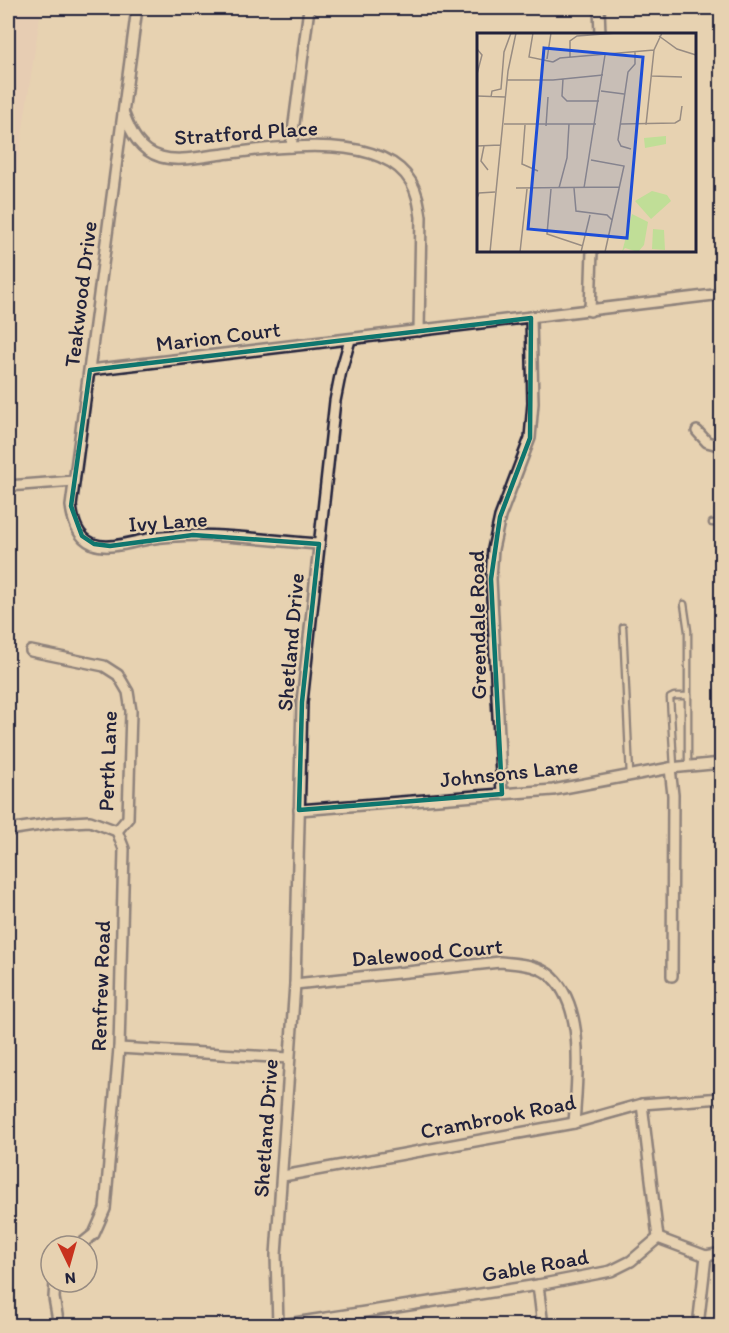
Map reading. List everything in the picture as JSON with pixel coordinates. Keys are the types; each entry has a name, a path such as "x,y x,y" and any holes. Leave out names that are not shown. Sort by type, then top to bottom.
{"street":[{"path":"123,112 137,8"},
{"path":"291,147 309,8"},
{"path":"599,8 600,33"},
{"name":"Stratford Place","path":"123,112 131,132 143,147 161,157 183,158 291,147 350,148 376,155 397,167 410,181 418,199 421,217 419,331"},
{"name":"Teakwood Drive","path":"74,481 123,112"},
{"path":"590,311 592,252"},
{"path":"350,340 722,294"},
{"name":"Greendale Road","path":"502,794 491,579 493,549 500,517 530,438 533,403 531,318"},
{"name":"Marion Court","path":"90,370 350,340"},
{"name":"Shetland Drive","path":"277,1325 276,1255 295,984 302,702 335,401 350,340"},
{"path":"697,431 707,442 722,446"},
{"path":"8,486 74,481"},
{"name":"Ivy Lane","path":"74,481 71,506 74,525 82,536 94,544 110,546 160,537 193,535 319,544"},
{"name":"Perth Lane","path":"31,651 104,666 118,675 128,692 131,711 128,818 117,831"},
{"name":"Johnsons Lane","path":"299,810 553,790 672,768 722,763"},
{"path":"672,768 674,795 672,976"},
{"path":"8,830 54,823 90,821 117,831"},
{"name":"Renfrew Road","path":"94,1234 105,1209 119,1048 124,849 117,831"},
{"name":"Dalewood Court","path":"295,984 500,962 529,964 552,976 566,996 569,1005 579,1052 574,1123"},
{"path":"119,1048 289,1058"},
{"name":"Crambrook Road","path":"283,1176 574,1123 642,1104 722,1098"},
{"path":"642,1104 658,1238 706,1256 722,1253"},
{"name":"Gable Road","path":"277,1325 538,1285 611,1271 632,1261 658,1238"},
{"path":"698,1326 706,1256"},
{"path":"538,1285 543,1326"},
{"path":"54,1294 59,1326"}],"lane":[{"path":"712,523 722,523"},
{"path":"684,604 688,632 688,766"},
{"path":"623,627 630,775"},
{"path":"672,768 670,698 688,696"}],"highlighted area":[{"path":"531,318 530,438 500,517 491,579 502,794 299,810 302,702 319,544 193,535 110,546 94,544 82,536 71,506 90,370"}],"shaded area":[{"path":"8,8 41,8 8,220"}]}
